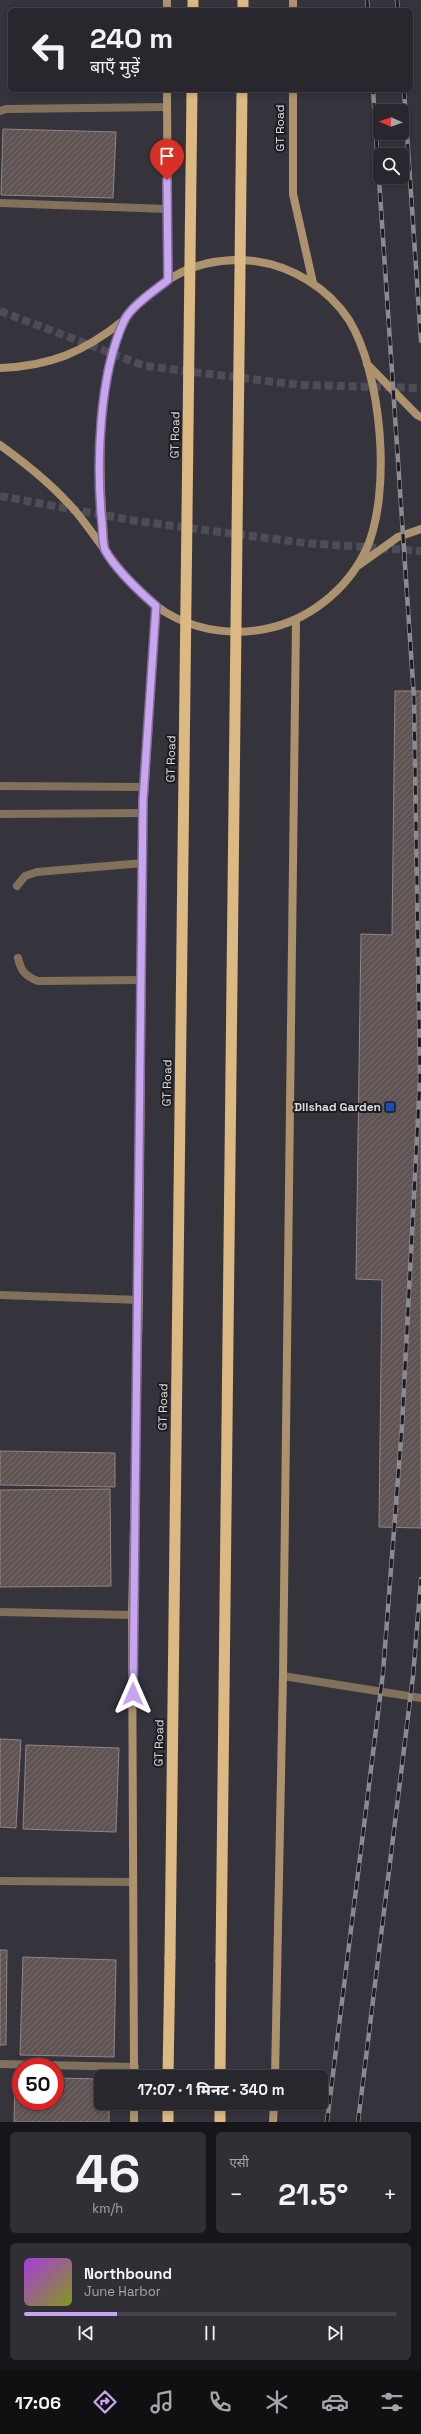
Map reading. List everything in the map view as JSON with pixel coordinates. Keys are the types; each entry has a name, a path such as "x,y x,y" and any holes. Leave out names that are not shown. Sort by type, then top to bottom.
{"highway":[{"name":"GT Road","path":"168,2070 192,92"},
{"path":"220,2070 242,92"},
{"path":"168,2110 168,2122"},
{"path":"220,2110 220,2122"}],"main road":[{"path":"167,92 168,280"},
{"name":"GT Road","path":"293,92 293,194 313,283"},
{"path":"0,368 25,367 52,361 78,352 102,337 124,320 145,299 168,280 190,268 215,262 241,260 266,263 291,271 313,283 332,299 348,318 359,340 367,364 379,428 379,480 374,525 367,548 357,566 331,597 296,620 276,627 235,632 193,625 156,606 136,589 75,511 41,476 0,445"},
{"path":"105,549 100,463 103,410 107,379 114,348 124,320"},
{"path":"367,364 417,415 421,417"},
{"path":"357,566 398,537 421,529"},
{"name":"GT Road","path":"135,2070 132,1615 139,1300 143,814 156,606"},
{"path":"275,2070 284,1676 296,620"},
{"path":"134,2110 134,2122"},
{"path":"273,2122 274,2110"}],"street":[{"path":"0,111 6,109 167,107"},
{"path":"0,203 167,209"},
{"path":"0,786 144,787"},
{"path":"0,814 143,814"},
{"path":"17,886 25,876 37,872 143,863"},
{"path":"18,958 21,970 29,978 38,981 142,980"},
{"path":"0,1295 139,1300"},
{"path":"0,1612 132,1615"},
{"path":"284,1676 421,1698"},
{"path":"0,1882 133,1882"},
{"path":"0,2064 135,2067"}],"building":[{"path":"3,129 116,132 113,198 1,195"},
{"name":"Dilshad Garden","path":"395,691 421,691 421,1528 379,1527 382,1280 356,1279 361,934 392,935"},
{"path":"0,1451 115,1453 115,1487 0,1485"},
{"path":"110,1489 111,1586 0,1587 0,1490"},
{"path":"0,1739 21,1740 16,1828 0,1827"},
{"path":"26,1745 119,1748 116,1832 23,1829"},
{"path":"0,1950 7,1950 6,2045 0,2045"},
{"path":"23,1957 116,1960 114,2057 20,2055"},
{"path":"64,2078 94,2079 94,2110 109,2110 109,2122 14,2122 14,2110 64,2110"}],"tunnel":[{"path":"0,311 145,366 300,385 421,388"},
{"path":"0,496 136,521 305,543 421,551"}],"railway":[{"path":"367,0 368,8"},
{"path":"397,0 398,8"},
{"path":"327,2122 383,1673 402,1426 420,1079 414,698 373,92"},
{"path":"404,92 421,341"},
{"path":"358,2122 413,1676 421,1579"}],"place":[{"name":"Dilshad Garden","path":"390,1107"}],"route":[{"path":"133,1694 132,1615 139,1285 143,800 156,606 136,589 105,549 101,511 100,463 103,410 107,379 114,348 124,320 145,299 168,280 167,180"}]}
